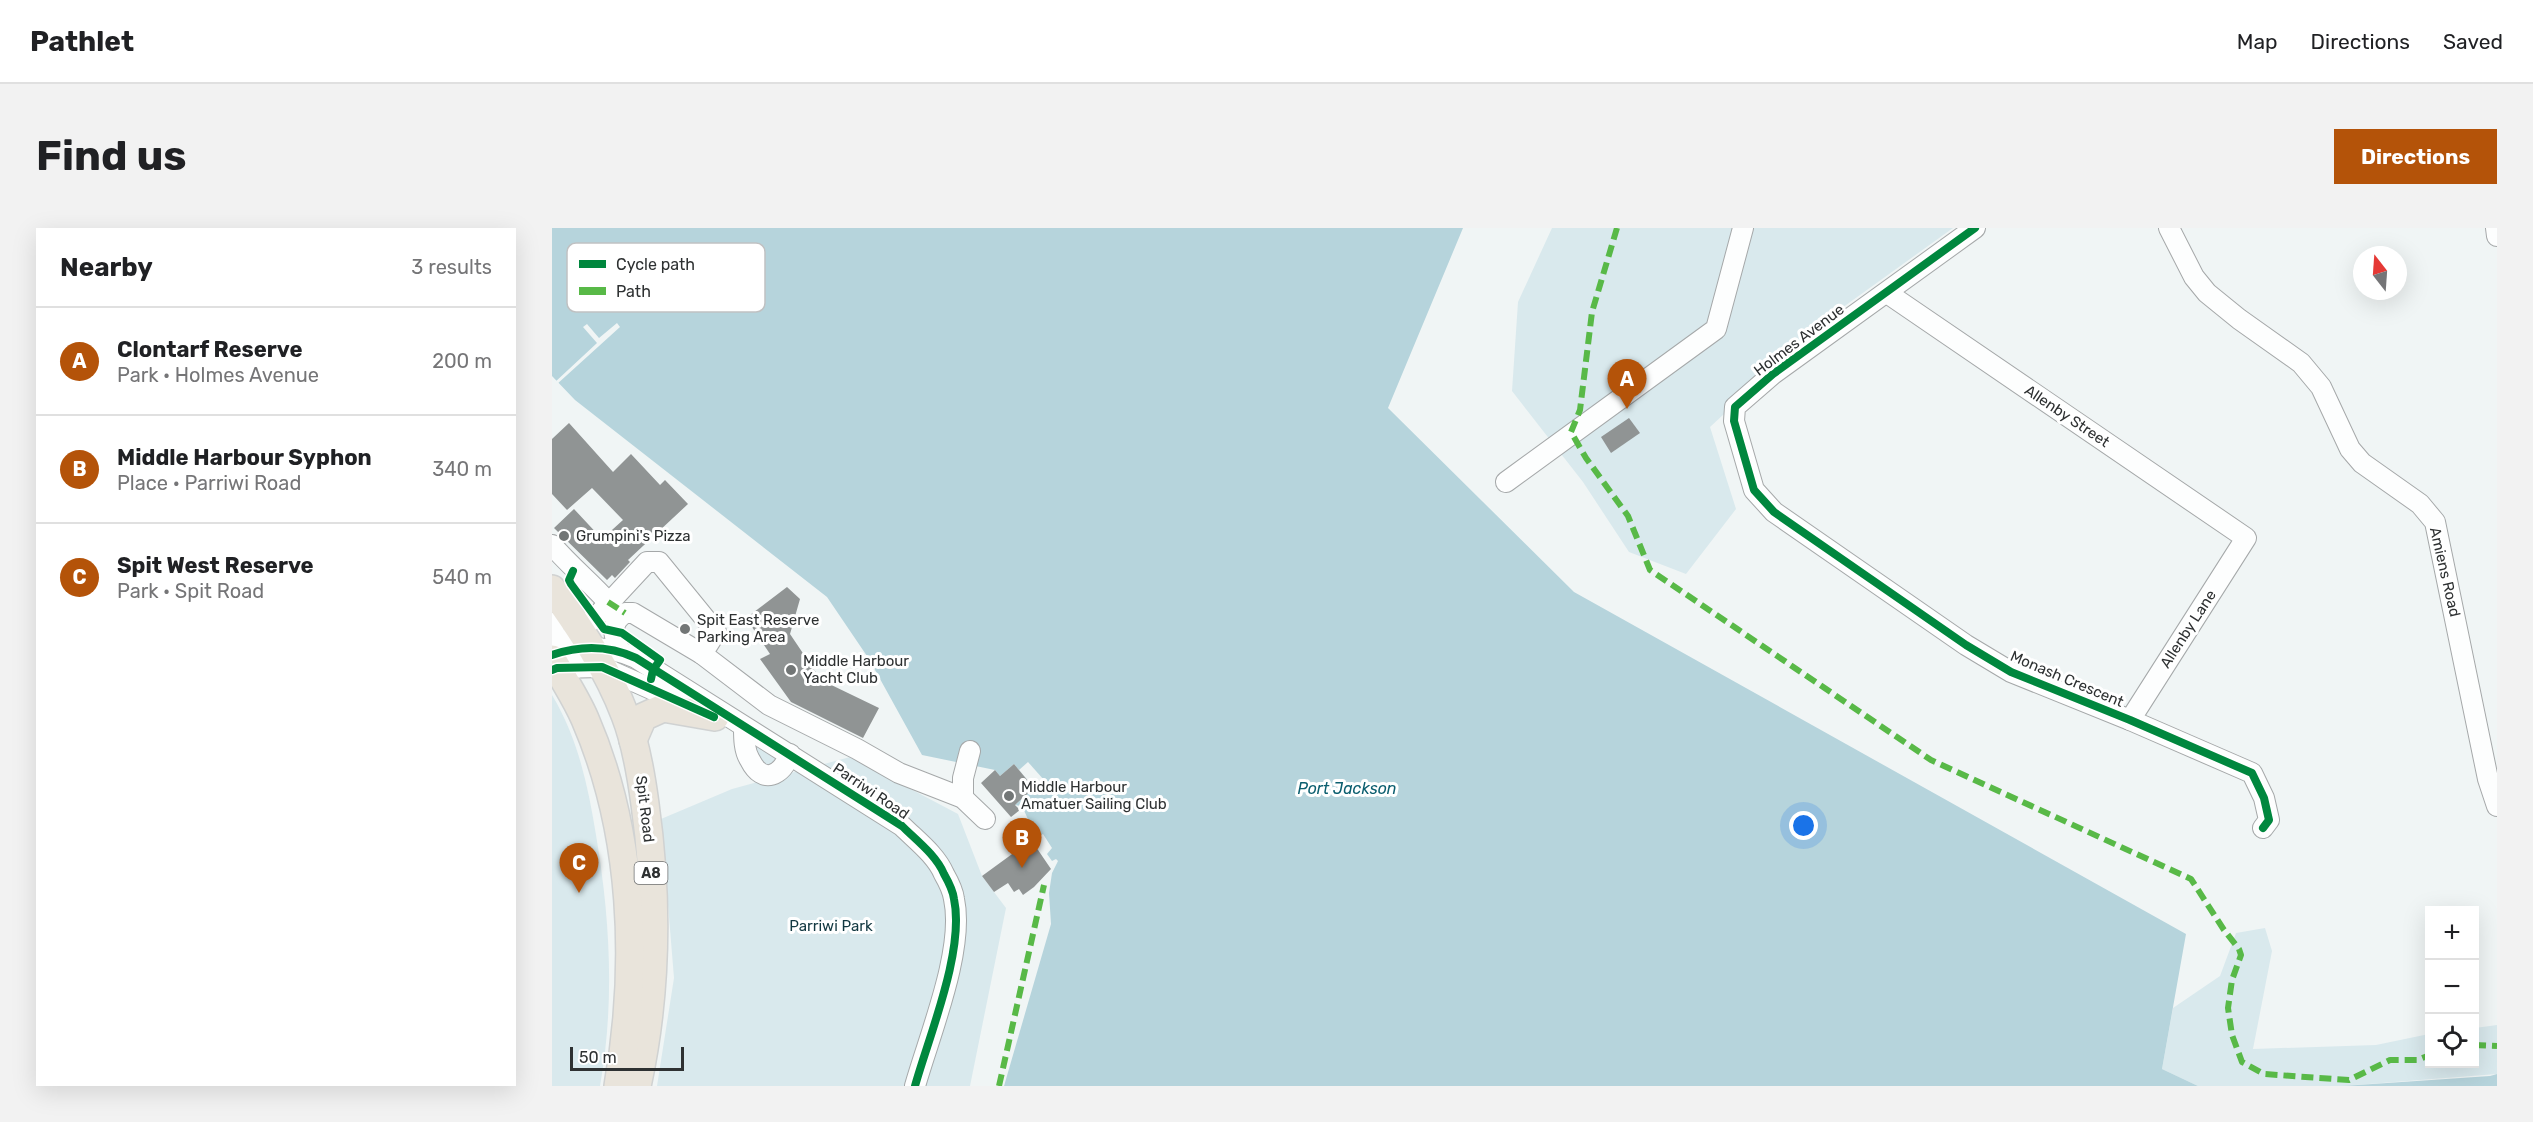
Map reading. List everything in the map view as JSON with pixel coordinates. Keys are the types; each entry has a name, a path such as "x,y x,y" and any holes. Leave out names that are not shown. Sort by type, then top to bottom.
{"highway":[{"name":"Spit Road","path":"552,589 597,648 619,699 633,740 648,827 652,931 652,1000 638,1086"},
{"name":"Spit Road","path":"554,661 585,720 598,755 620,840 627,896 630,948 626,1019 618,1086"},
{"path":"633,740 643,717 663,708 732,723"}],"street":[{"path":"1506,482 1716,329 1743,228"},
{"name":"Holmes Avenue","path":"1774,512 1754,490 1734,421 1736,406 1773,374 1975,228"},
{"name":"Amiens Road","path":"2169,228 2194,277 2207,293 2222,307 2301,363 2321,387 2350,449 2377,475 2420,504 2435,522 2488,779 2497,806"},
{"path":"2496,228 2497,236"},
{"name":"Allenby Street","path":"1887,293 2246,538"},
{"name":"Monash Crescent","path":"1774,512 1966,645 2011,672 2252,773 2264,798 2269,820 2263,828"},
{"name":"Allenby Lane","path":"2130,720 2246,538"},
{"path":"552,545 573,571 585,577 608,602"},
{"path":"597,648 595,618 646,562 659,562 716,632 702,654"},
{"path":"554,661 597,648 613,631 615,623 625,613 633,613 702,654 769,705 899,773 963,798 985,819"},
{"name":"Spit Road","path":"552,623 554,661"},
{"name":"Parriwi Road","path":"554,661 597,648 790,754 902,826 926,849 944,871 954,899 954,945 915,1086"},
{"path":"732,723 744,742 750,760 761,773 770,776 778,773 783,769 790,754"},
{"path":"963,798 963,778 970,751"}],"green space":[{"path":"1552,228 1953,228 1828,318 1710,427 1736,509 1686,574 1629,552 1583,482 1512,391 1518,302"},
{"path":"552,695 569,728 581,763 605,897 609,992 605,1055 600,1086 552,1086"},
{"path":"753,744 781,762 763,767"},
{"name":"Parriwi Park","path":"850,757 958,814 982,876 1006,908 970,1086 657,1086 674,978 661,819 732,789"},
{"path":"2265,928 2272,951 2253,1049 2376,1045 2425,1035 2425,1068 2479,1068 2479,1027 2497,1025 2497,1074 2343,1086 2198,1086 2162,1069 2173,1008 2220,976 2236,933"}],"water":[{"name":"Port Jackson","path":"552,228 1463,228 1388,408 1574,592 2186,934 2162,1069 2198,1086 1004,1086 1051,924 1049,893 1052,873 1058,861 1056,859 1052,861 1047,854 1052,848 1043,834 1036,838 1030,831 1032,828 1022,806 1015,805 1034,788 1014,764 1000,776 995,770 922,755 869,659 827,597 575,400 552,376"},
{"path":"2497,1074 2497,1086 2343,1086 2490,1076"}],"pier":[{"path":"617,323 620,327 556,385 554,383 597,343 583,327 587,324 599,338"},
{"path":"1028,762 1044,780 1034,788 1019,770"}],"building":[{"path":"1629,418 1640,433 1611,453 1601,437"},
{"path":"569,423 613,472 631,454 660,485 665,480 688,504 628,560 630,562 615,578 612,575 607,580 554,528 574,509 602,539 623,520 592,488 567,510 552,494 552,439"},
{"name":"Middle Harbour Yacht Club","path":"787,587 800,599 790,634 821,680 879,708 863,738 791,702 760,659 770,654 746,618"},
{"name":"Middle Harbour Amatuer Sailing Club","path":"1014,764 1034,788 1015,805 1020,810 1011,817 981,783 995,770 1000,776"},
{"path":"1023,828 1051,869 1023,895 1019,889 1014,892 1008,883 994,892 982,876 1019,849 1010,835"}],"marked path":[{"path":"1617,228 1592,312 1580,410 1571,432 1586,458 1628,516 1650,570 1931,760 2191,879 2241,955 2232,980 2228,1008 2232,1035 2242,1062 2264,1074 2349,1080 2390,1060 2417,1060 2425,1057"},
{"path":"608,602 625,613"},
{"path":"999,1086 1044,885"},
{"path":"2479,1045 2497,1046"}],"cycle path":[{"path":"1975,228 1773,374 1735,407 1734,421 1754,490 1774,512 1966,645 2011,672 2252,773 2264,798 2269,820 2263,828"},
{"path":"573,571 569,580 571,584 604,629 622,633 660,660 653,670 651,679"},
{"path":"552,655 573,649 594,648 615,651 636,658 902,826 931,854 950,886 953,896 956,920 955,943 944,993 915,1086"},
{"path":"552,670 602,667 714,717"}],"place":[{"name":"Clontarf Reserve","path":"1627,409"},
{"name":"Grumpini's Pizza","path":"564,536"},
{"name":"Spit East Reserve Parking Area","path":"685,629"},
{"name":"Middle Harbour Yacht Club","path":"791,670"},
{"name":"Middle Harbour Amatuer Sailing Club","path":"1009,796"},
{"name":"Middle Harbour Syphon","path":"1022,868"},
{"name":"Spit West Reserve","path":"579,893"}]}
